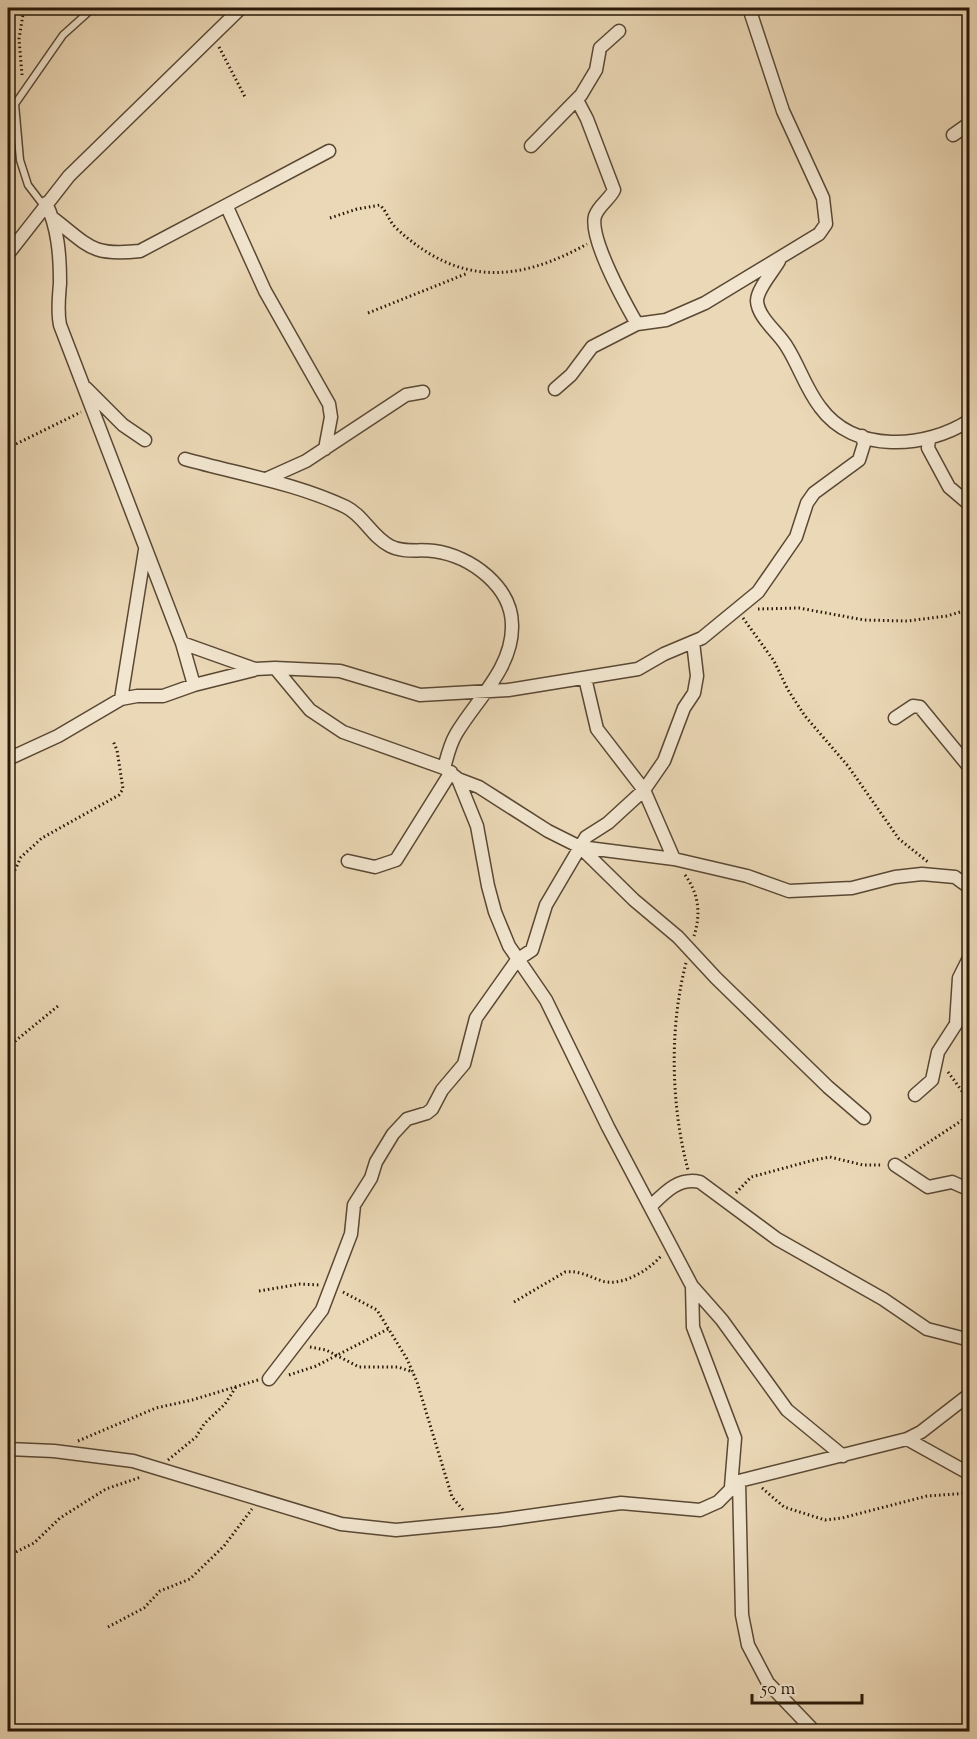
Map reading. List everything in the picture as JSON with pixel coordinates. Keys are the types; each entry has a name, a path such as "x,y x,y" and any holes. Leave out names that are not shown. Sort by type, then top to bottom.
{"street":[{"path":"8,254 45,205 112,133 241,8"},
{"path":"555,389 571,375 592,347 637,324 681,315 781,258 819,234 826,224 823,198 783,111 749,8"},
{"path":"531,146 577,100 596,70 600,48 619,31"},
{"path":"577,100 588,119 614,190 596,213 593,225 637,324"},
{"path":"953,135 969,123"},
{"path":"45,205 54,219 98,251 118,254 140,251 329,151"},
{"path":"227,207 266,291 329,404 331,417 325,449"},
{"path":"54,219 59,261 58,314 91,407 182,642 195,685"},
{"path":"781,258 757,298 758,306 787,348 820,407 842,427 862,436 891,443 928,439 969,420"},
{"path":"85,387 123,425 146,440"},
{"path":"266,480 325,449 393,403 406,396 423,392"},
{"path":"8,759 58,736 121,699 137,696 163,696 255,669 340,671 420,695 486,692 639,669 664,654 693,642 737,611 758,592 790,547 814,493 859,460 864,444 862,436"},
{"path":"928,439 928,448 949,487 969,505"},
{"path":"185,459 266,480 347,507 363,518 391,546 454,555 493,580 502,593 513,625 511,642 504,662 486,692 454,736 451,773 396,860 375,867 348,861"},
{"path":"121,699 146,549"},
{"path":"182,642 255,669"},
{"path":"269,1379 316,1318 331,1287 351,1234 354,1205 371,1178 376,1162 393,1134 407,1119 427,1113 442,1090 464,1064 476,1018 518,960 532,950 546,905 586,837 608,823 644,790 664,761 684,708 694,693 697,676 693,642"},
{"path":"275,668 310,710 343,732 451,773 548,831 580,847 690,949 736,999 828,1087 864,1118"},
{"path":"585,678 597,729 644,790 674,858"},
{"path":"896,718 914,706 920,707 969,768"},
{"path":"451,773 477,826 495,912 518,960 546,1000 692,1286 722,1320 787,1410 843,1456"},
{"path":"580,847 674,858 747,876 789,891 852,888 895,877 943,875 955,877 969,888"},
{"path":"915,1095 932,1080 936,1056 956,1024 960,972 969,956"},
{"path":"895,1166 928,1187 952,1182 969,1190"},
{"path":"651,1206 679,1183 691,1180 707,1187 777,1239 884,1299 927,1329 969,1340"},
{"path":"692,1286 693,1327 735,1438 735,1484 742,1615 748,1645 768,1683 815,1731"},
{"path":"8,1449 95,1455 163,1468 341,1524 371,1529 429,1528 621,1503 700,1510 718,1503 735,1484 907,1439 921,1432 969,1394"},
{"path":"907,1439 969,1474"}],"lane":[{"path":"45,205 28,185 16,138 15,104 23,89 48,60 63,35 93,8"}],"path":[{"path":"23,89 19,39 24,8"},
{"path":"213,37 233,70 245,97"},
{"path":"330,218 357,209 380,205 396,228 450,265 470,272 499,274 530,269 597,238"},
{"path":"368,313 470,272"},
{"path":"8,448 91,407"},
{"path":"759,609 800,608 864,620 907,621 969,609"},
{"path":"737,611 774,661 800,710 848,766 891,829 943,875"},
{"path":"8,876 14,872 28,849 42,838 119,795 123,789 117,750 112,741"},
{"path":"674,858 689,879 697,897 698,922 684,970 675,1042 674,1073 678,1126 691,1180"},
{"path":"8,1047 58,1006"},
{"path":"936,1056 969,1102"},
{"path":"726,1202 751,1177 800,1162 830,1157 863,1165 895,1166 969,1115"},
{"path":"514,1302 565,1272 573,1271 611,1283 641,1273 655,1263 671,1244"},
{"path":"259,1291 300,1284 331,1287 377,1310 390,1328 413,1372 452,1497 476,1523"},
{"path":"76,1442 156,1408 316,1366 390,1328"},
{"path":"293,1347 319,1348 359,1367 398,1367 413,1372"},
{"path":"8,1556 34,1543 60,1518 106,1489 163,1468 170,1457 196,1437 204,1424 225,1404 237,1386"},
{"path":"754,1478 775,1502 825,1520 842,1518 927,1496 969,1493"},
{"path":"108,1627 144,1608 160,1591 190,1580 242,1525 251,1513 256,1498"}]}
